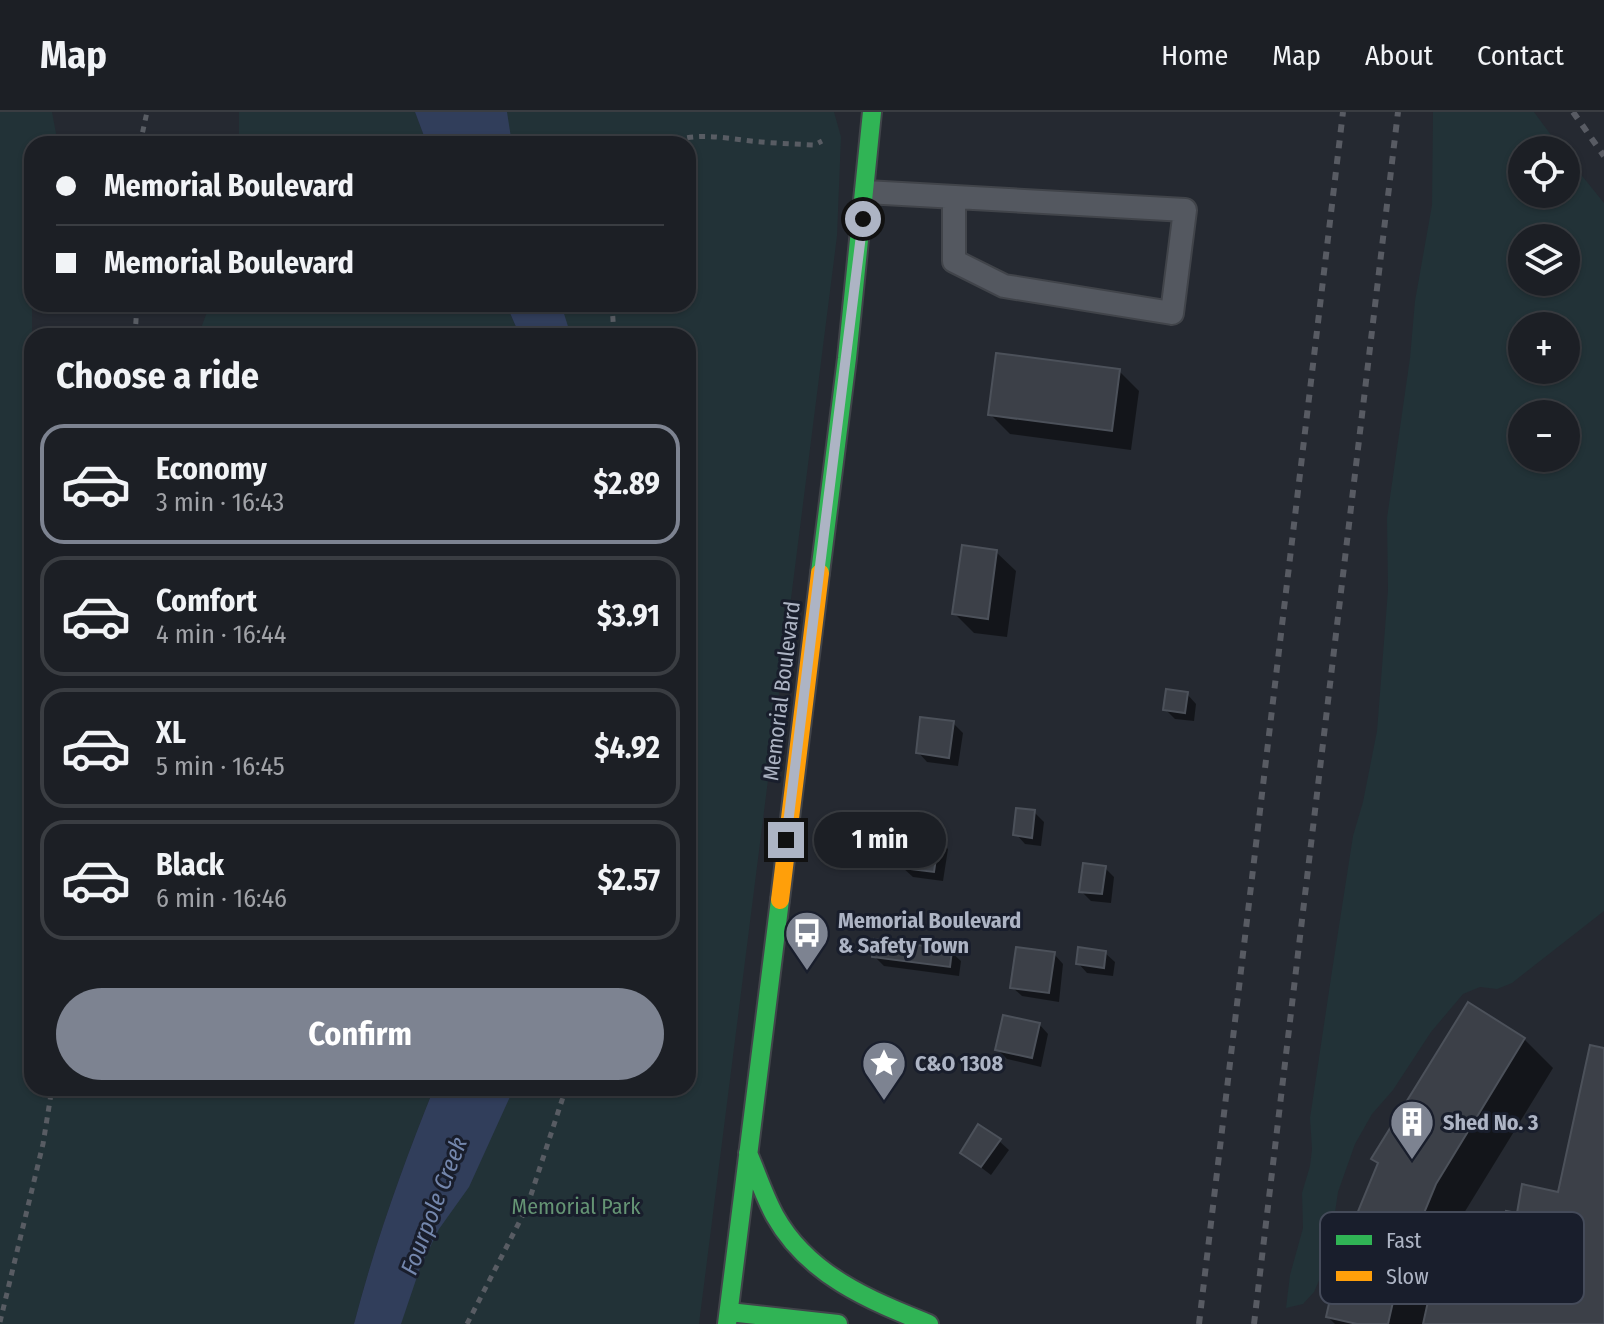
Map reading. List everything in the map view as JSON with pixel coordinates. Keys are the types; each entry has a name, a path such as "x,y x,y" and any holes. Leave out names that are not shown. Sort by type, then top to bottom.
{"street":[{"name":"Memorial Boulevard","path":"728,1318 866,192 872,112"},
{"path":"748,1153 776,1217 799,1251 829,1278 874,1302 929,1324"},
{"path":"728,1318 838,1324"}],"lane":[{"path":"866,192 1185,210 1172,313 1004,286 954,261 954,197"}],"path":[{"path":"142,136 147,112"},
{"path":"686,136 710,135 814,145 821,142 823,134"},
{"path":"0,1322 43,1144 51,1096"},
{"path":"467,1324 527,1207 563,1096"}],"green space":[{"path":"0,112 52,112 56,136 24,136 24,312 32,312 32,328 24,328 24,1096 431,1096 390,1204 354,1324 0,1324"},
{"path":"239,112 415,112 424,136 239,136"},
{"name":"Memorial Park","path":"475,112 834,112 841,137 837,236 699,1324 378,1324 485,1096 696,1096 696,328 544,328 540,312 696,312 696,136 483,136"},
{"path":"1433,112 1534,112 1552,136 1508,136 1508,208 1580,208 1580,173 1604,203 1604,911 1512,983 1497,989 1480,987 1463,994 1431,1032 1393,1090 1372,1114 1355,1144 1338,1192 1335,1212 1320,1212 1320,1278 1314,1292 1303,1304 1286,1308 1290,1275 1303,1228 1302,1193 1312,1149 1310,1118 1353,836 1377,731 1388,590 1387,518 1415,301 1432,205"},
{"path":"207,312 510,312 516,328 201,328"}],"water":[{"path":"415,112 507,112 511,136 424,136"},
{"path":"510,312 564,312 568,328 516,328"},
{"name":"Fourpole Creek","path":"431,1096 510,1096 469,1187 439,1229 421,1265 401,1324 354,1324 390,1204"}],"building":[{"path":"996,353 1120,369 1112,431 988,415"},
{"path":"962,545 997,550 988,619 952,614"},
{"path":"1166,689 1188,692 1185,713 1163,710"},
{"path":"920,717 954,721 949,758 916,753"},
{"path":"1016,808 1035,810 1032,838 1013,835"},
{"path":"905,833 939,838 934,872 901,868"},
{"path":"1083,863 1106,866 1102,894 1079,892"},
{"path":"874,939 952,950 950,967 872,957"},
{"path":"1016,947 1055,952 1049,993 1010,988"},
{"path":"1078,947 1106,951 1104,968 1076,964"},
{"name":"Shed No. 3","path":"1468,1002 1525,1038 1436,1184 1424,1212 1358,1212 1378,1163 1371,1159"},
{"path":"1003,1015 1040,1023 1032,1058 995,1050"},
{"path":"1590,1045 1604,1048 1604,1324 1423,1324 1427,1304 1584,1304 1584,1212 1517,1212 1522,1184 1558,1192"},
{"path":"978,1124 1001,1139 981,1167 960,1153"},
{"name":"Shed No. 3","path":"1329,1304 1393,1304 1388,1324 1357,1324 1326,1317"}],"railway":[{"path":"1199,1324 1343,112"},
{"path":"1254,1324 1398,112"},
{"path":"1573,112 1604,156"}],"traffic: fast":[{"path":"820,573 847,358 872,112"},
{"path":"727,1324 780,900"},
{"path":"748,1153 775,1216 805,1254 822,1270 863,1295 929,1324"},
{"path":"729,1312 838,1324"}],"traffic: slow":[{"path":"780,900 820,573"}],"place":[{"name":"Memorial Boulevard & Safety Town","path":"807,972"},
{"name":"C&O 1308","path":"884,1102"},
{"name":"Shed No. 3","path":"1412,1161"}],"route":[{"path":"786,840 863,219"}]}
